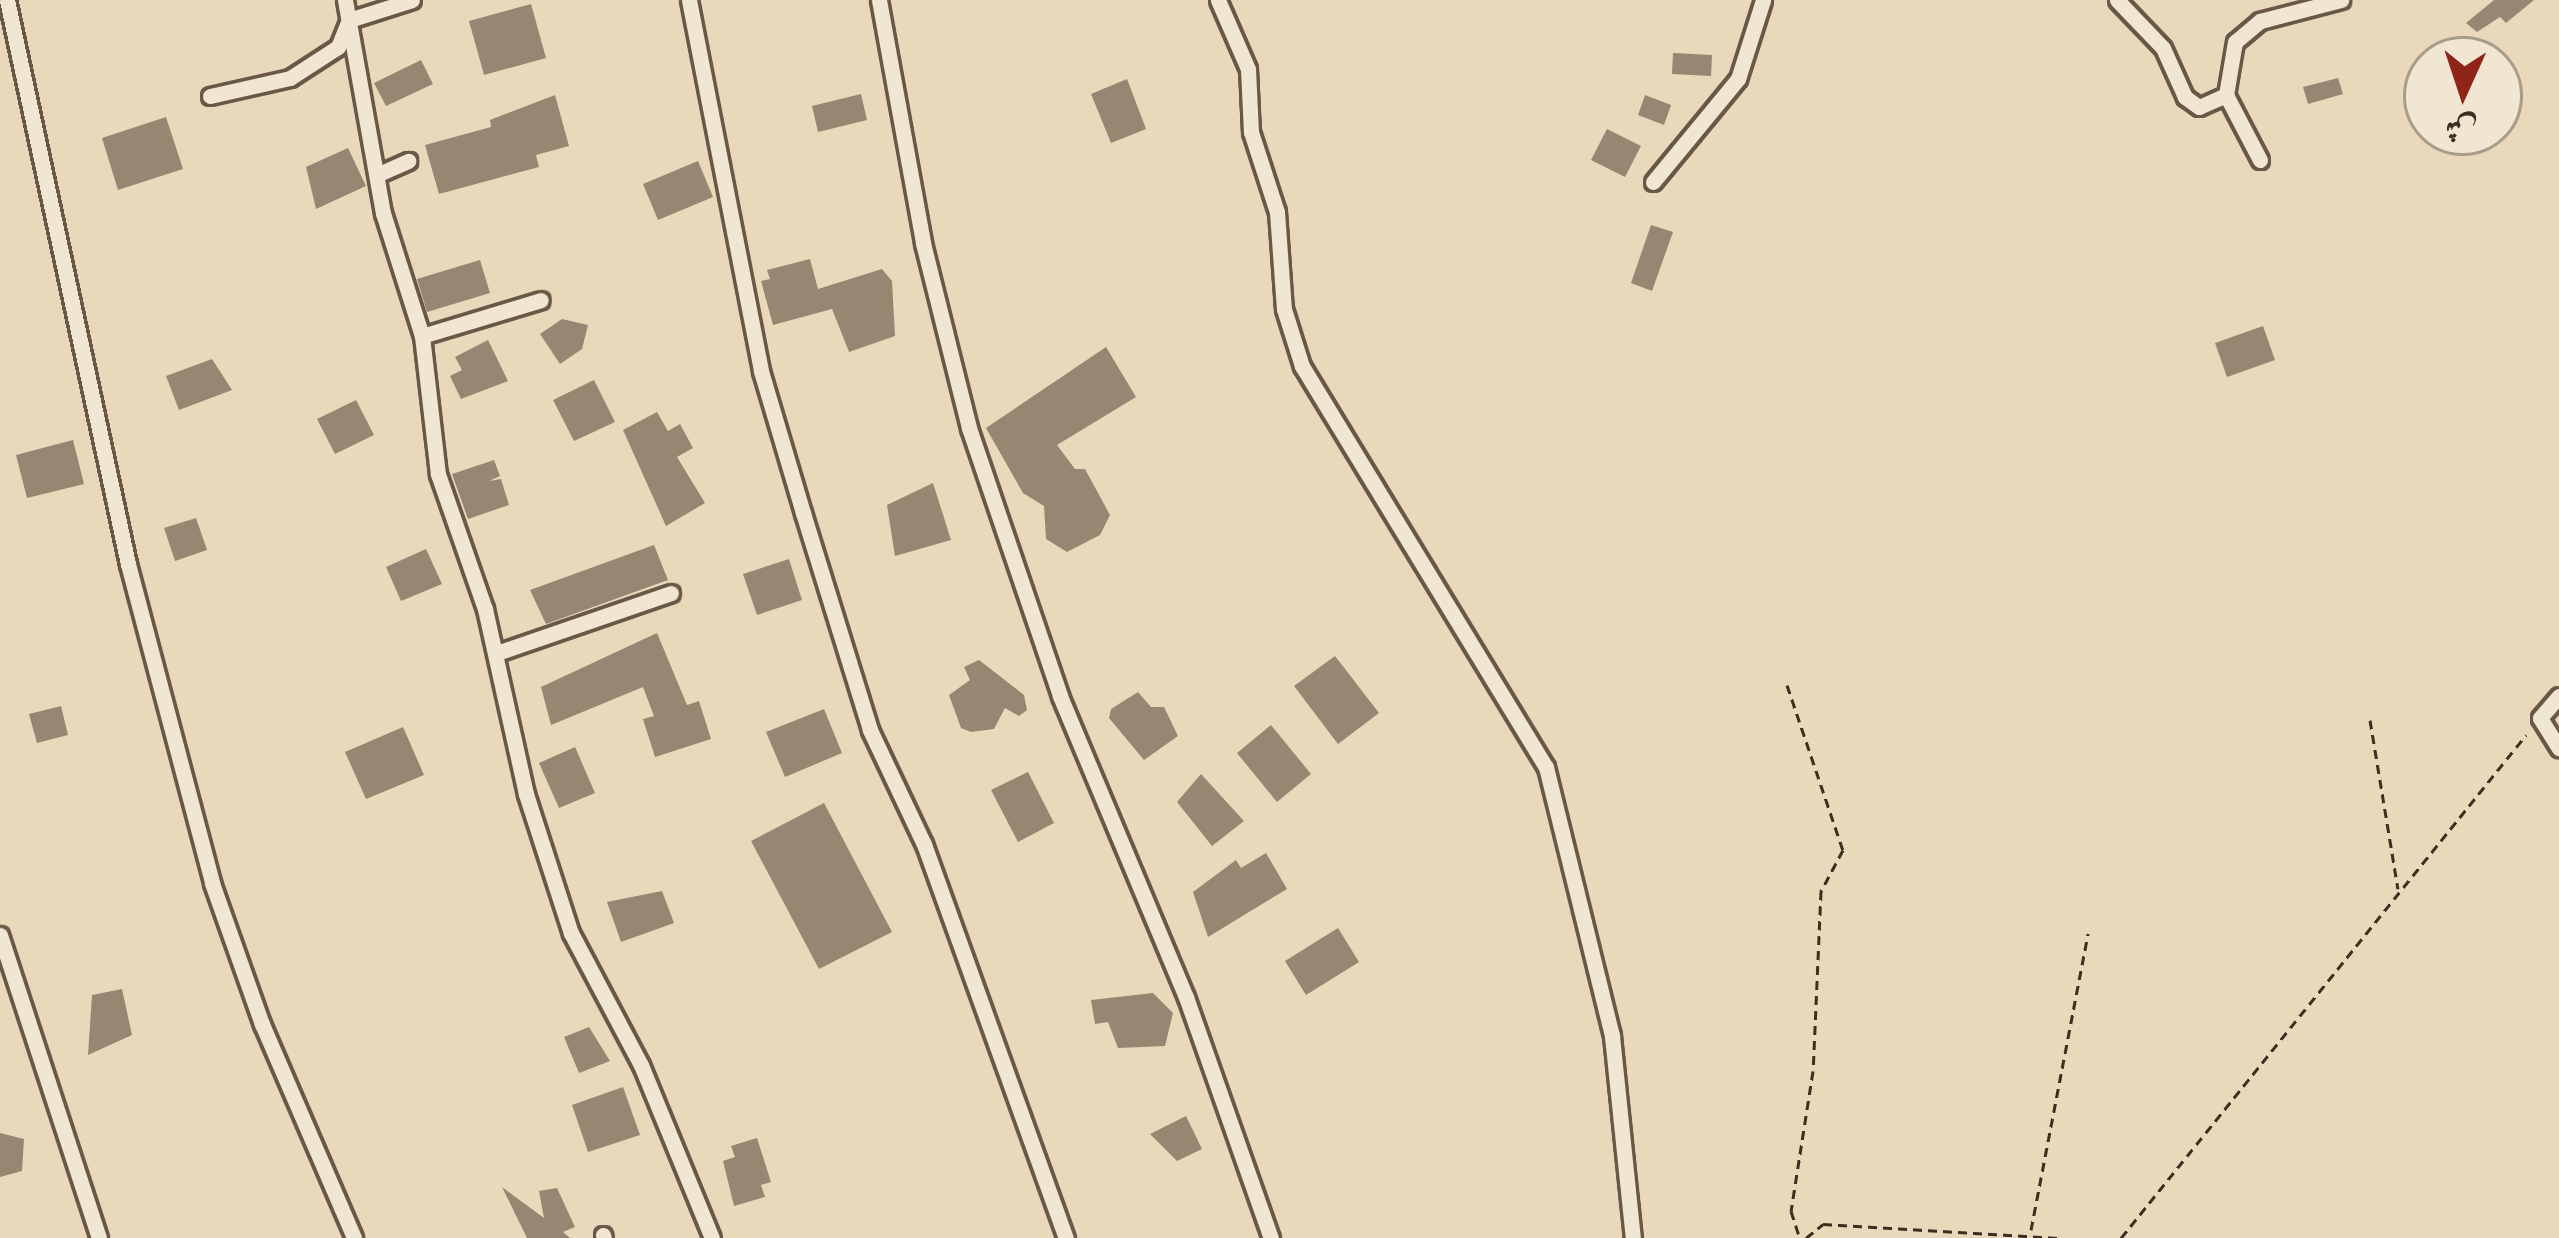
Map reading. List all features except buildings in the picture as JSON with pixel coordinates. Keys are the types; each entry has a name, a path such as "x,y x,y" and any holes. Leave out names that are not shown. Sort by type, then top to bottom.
{"street":[{"path":"7,0 128,564 212,883 262,1024 355,1238"},
{"path":"345,0 381,172 383,214 422,336 439,474 497,653 526,794 571,932 640,1065 712,1238"},
{"path":"210,96 290,78 338,47 350,20 412,0"},
{"path":"689,0 761,371 802,513 870,730 924,844 1066,1238"},
{"path":"879,0 923,243 969,428 1060,696 1186,997 1271,1238"},
{"path":"1218,0 1247,69 1251,132 1276,212 1284,309 1302,366 1546,767 1612,1036 1633,1238"},
{"path":"1653,182 1738,79 1762,0"},
{"path":"2117,0 2163,48 2185,97 2199,107 2226,94"},
{"path":"2260,160 2226,94 2235,41 2260,21 2341,0"},
{"path":"381,172 408,161"},
{"path":"422,336 541,300"},
{"path":"497,653 671,593"},
{"path":"2559,696 2540,718 2559,748"},
{"path":"0,935 99,1238"}],"path":[{"path":"1787,685 1843,850 1821,891 1813,1071 1791,1211 1803,1238 1823,1224 2032,1230 2060,1238"},
{"path":"2113,1238 2121,1236 2540,718"},
{"path":"2370,720 2398,890"},
{"path":"2032,1230 2088,933"}]}
